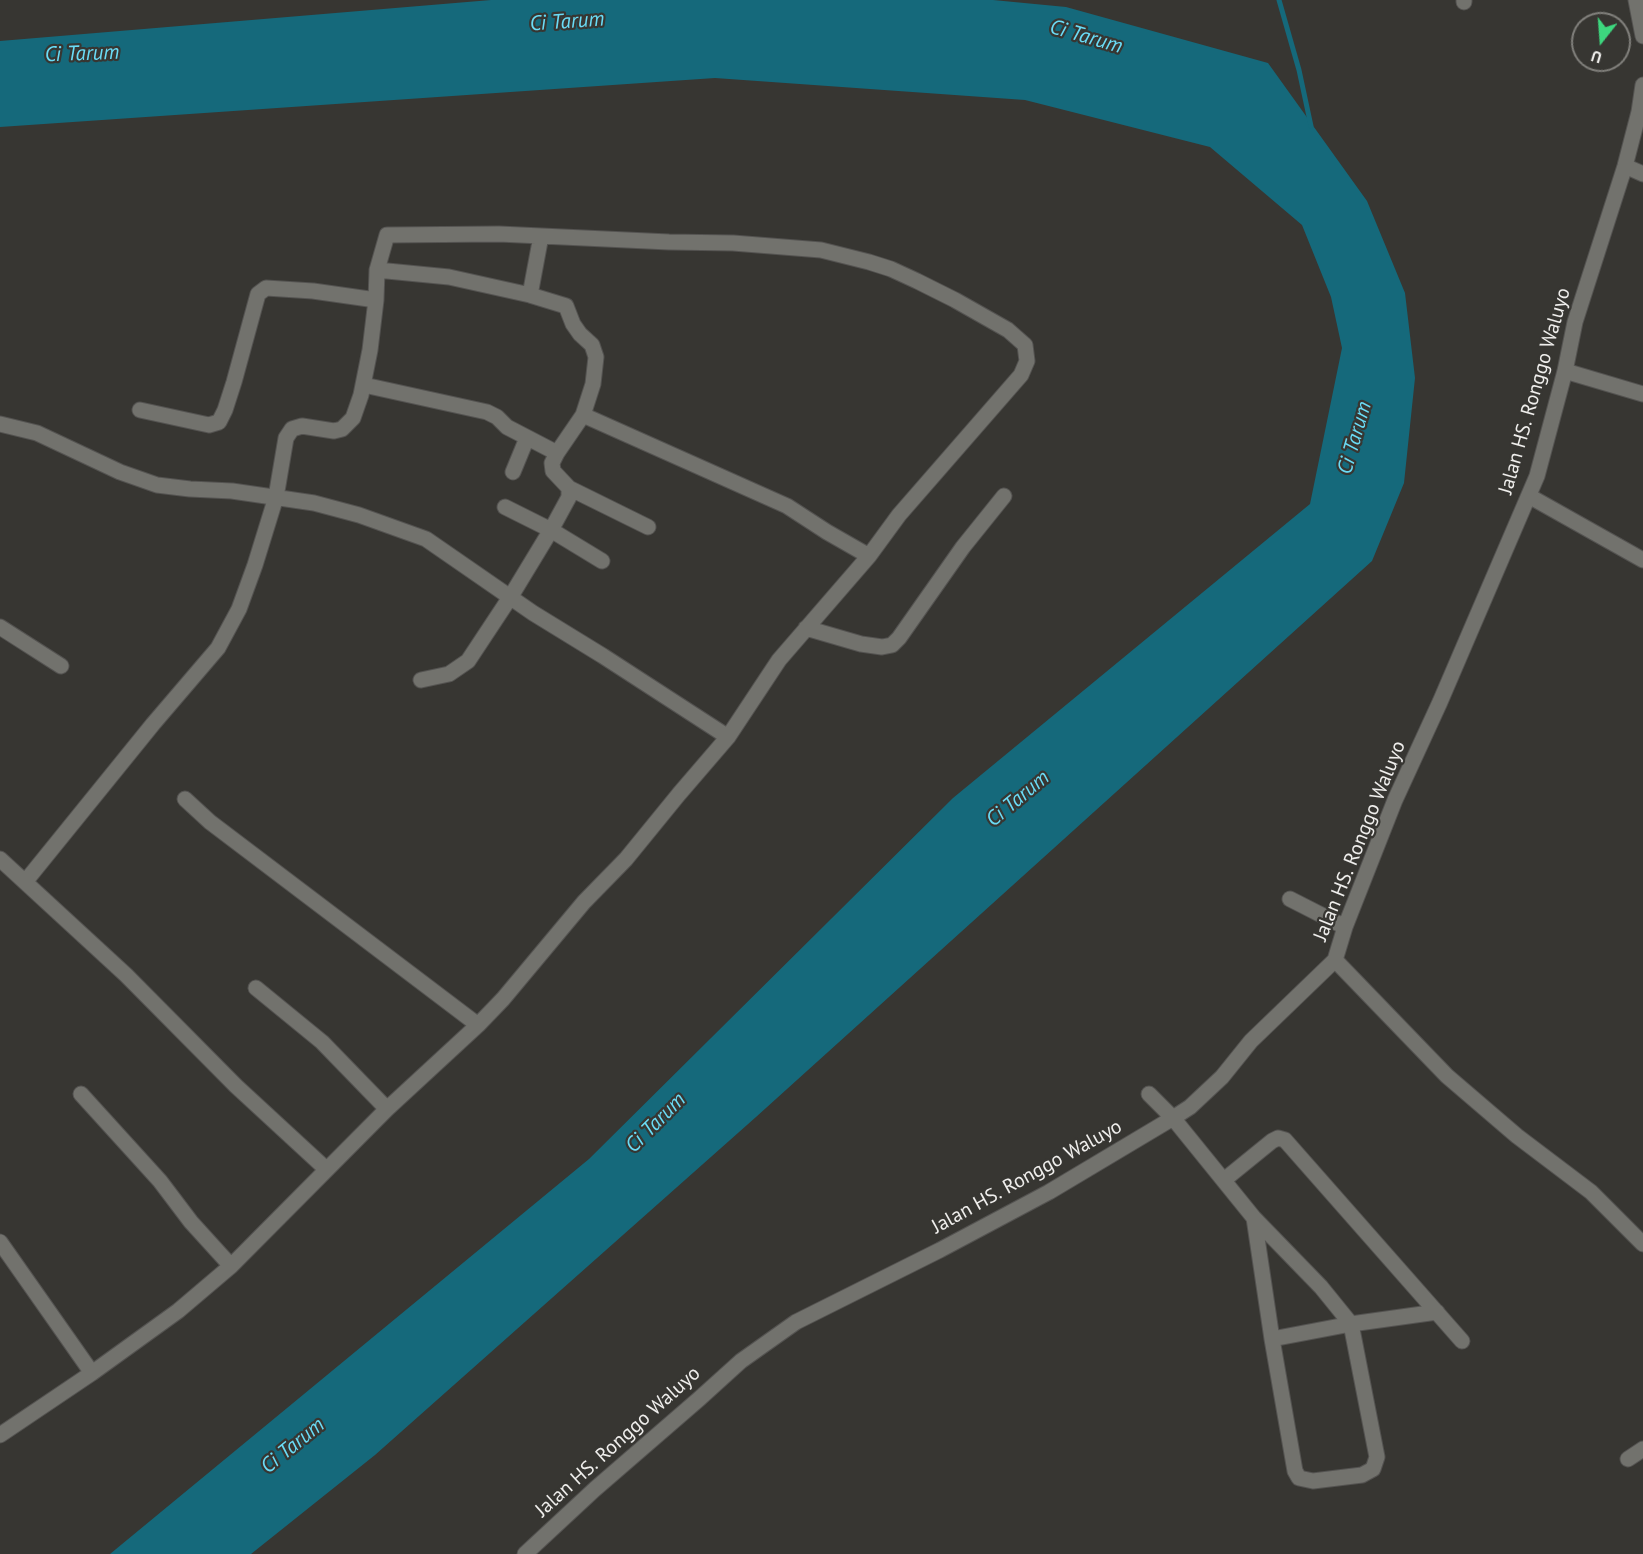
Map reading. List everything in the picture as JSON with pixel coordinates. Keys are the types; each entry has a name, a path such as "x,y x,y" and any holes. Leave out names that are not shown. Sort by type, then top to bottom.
{"street":[{"path":"1636,0 1643,36"},
{"name":"Jalan HS. Ronggo Waluyo","path":"525,1554 594,1489 741,1361 796,1322 1049,1192 1190,1107 1222,1077 1251,1041 1335,960 1345,927 1395,800 1530,496 1565,371 1575,322 1626,166 1643,86"},
{"path":"1626,166 1643,174"},
{"path":"0,1435 178,1311 231,1266 387,1109 503,999 584,902 626,859 729,737 779,660 869,556 898,515 1021,375 1027,362 1025,345 1008,330 938,291 891,269 821,250 782,246 499,234 387,235 377,270 370,350 362,395 353,418 342,429 334,431 302,426 292,429 286,438 276,497 255,565 239,609 218,648 153,723 25,882"},
{"path":"530,295 541,236"},
{"path":"377,270 449,277 530,295 566,306 576,329 592,345 596,357 593,384 583,415 557,453 552,463 554,471 569,488 648,527"},
{"path":"140,410 209,425 219,422 234,382 258,294 266,288 313,291 376,300"},
{"path":"1565,371 1643,394"},
{"path":"363,384 487,412 497,417 507,427 557,453"},
{"path":"583,415 787,506 826,532 869,556"},
{"path":"0,423 37,433 120,472 157,485 232,491 314,502 426,539 533,613 729,737"},
{"path":"513,471 527,438"},
{"path":"421,680 449,674 468,661 551,530 569,497 569,488"},
{"path":"806,628 861,645 882,647 892,645 963,547 1004,496"},
{"path":"1530,496 1643,560"},
{"path":"505,507 551,530 602,561"},
{"path":"0,627 61,666"},
{"path":"185,799 210,822 478,1025"},
{"path":"0,859 126,975 236,1086 326,1169"},
{"path":"1290,899 1345,927"},
{"path":"1335,960 1447,1076 1517,1136 1591,1192 1643,1244"},
{"path":"256,988 322,1042 387,1109"},
{"path":"81,1094 160,1181 190,1222 231,1266"},
{"path":"1149,1094 1173,1118 1254,1218 1321,1287 1351,1324 1377,1457 1373,1469 1362,1475 1313,1481 1299,1478 1295,1471 1254,1218"},
{"path":"1224,1180 1272,1141 1278,1138 1285,1140 1462,1341"},
{"path":"0,1242 92,1373"},
{"path":"1272,1339 1351,1324 1437,1312"},
{"path":"1628,1459 1643,1449"}],"water":[{"name":"Ci Tarum","path":"491,0 993,0 1066,7 1268,63 1367,201 1405,293 1415,378 1404,483 1372,561 756,1117 375,1455 251,1554 110,1554 589,1159 953,798 1310,504 1342,348 1331,297 1302,225 1210,147 1025,100 715,78 0,127 0,41"}],"waterway":[{"path":"1279,0 1299,70 1311,126"}]}
